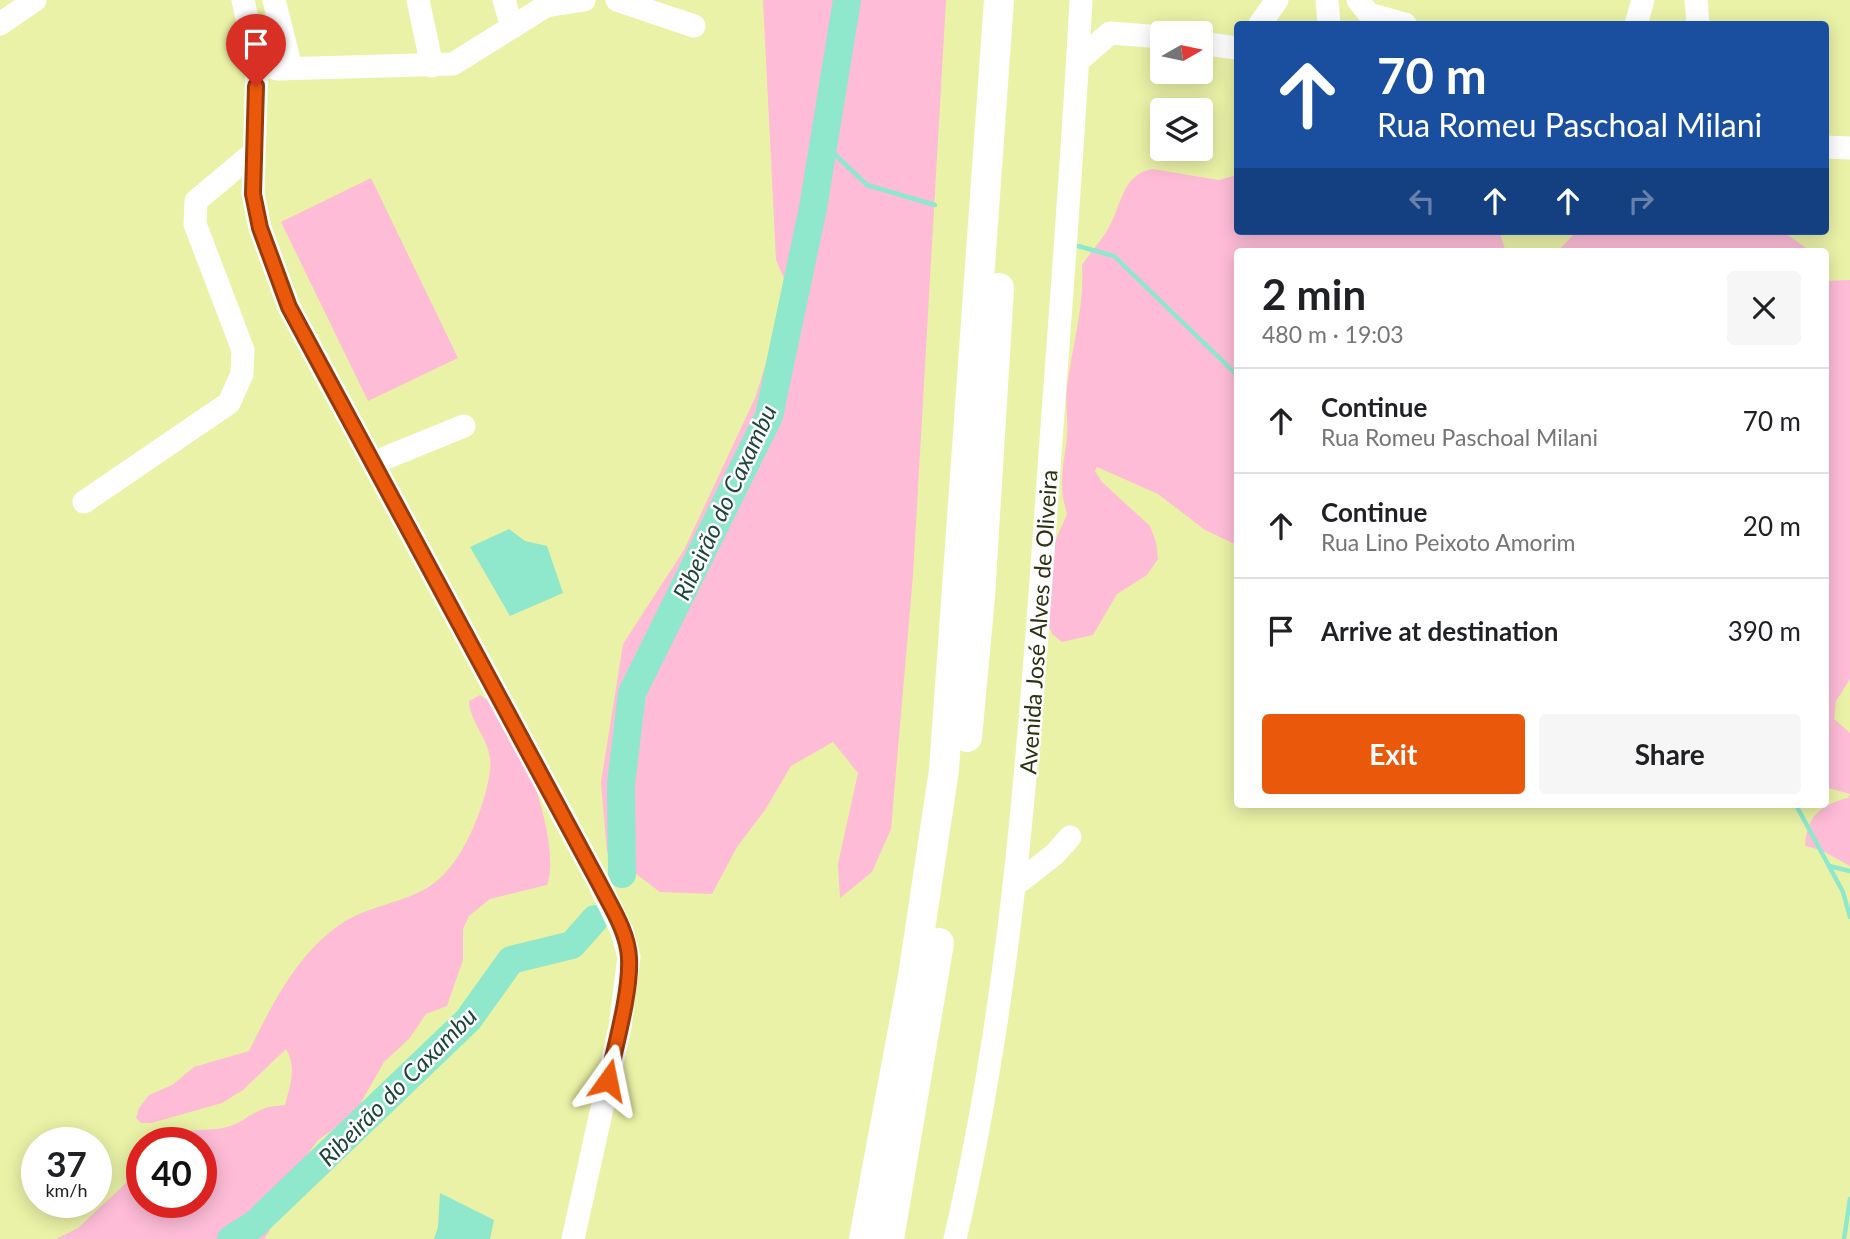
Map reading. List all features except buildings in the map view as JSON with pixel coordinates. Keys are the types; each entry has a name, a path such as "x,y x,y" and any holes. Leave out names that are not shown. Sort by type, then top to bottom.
{"main road":[{"path":"864,1239 913,976 944,771 999,0"},
{"path":"889,1239 916,1095 960,806 980,597 1017,0"}],"street":[{"path":"0,24 35,0"},
{"path":"243,0 257,64 253,194 272,266 289,307 599,883 622,931 629,957 620,1027 573,1239"},
{"path":"274,0 291,68"},
{"path":"418,0 432,66"},
{"path":"504,0 512,27"},
{"path":"257,64 278,69 453,64 546,6 584,0"},
{"path":"617,0 694,26"},
{"name":"Avenida José Alves de Oliveira","path":"956,1239 973,1163 1005,962 1027,778 1081,0"},
{"path":"1262,21 1277,0"},
{"path":"1327,0 1329,21"},
{"path":"1357,0 1369,14 1394,21"},
{"path":"1637,21 1643,0"},
{"path":"1696,0 1698,21"},
{"path":"1078,61 1110,33 1150,36"},
{"path":"1213,45 1234,48"},
{"path":"1829,147 1850,148"},
{"path":"84,502 229,403 242,374 243,350 195,224 196,201 253,154"},
{"path":"373,463 464,426"},
{"path":"1014,886 1055,854 1070,837"}],"shaded area":[{"path":"763,0 946,0 913,575 891,829 872,872 840,898 838,864 858,773 833,742 791,766 765,810 737,847 712,894 660,892 607,852 601,782 623,644 684,550 755,398 789,290 776,260"},
{"path":"1152,169 1219,180 1234,176 1234,235 1500,235 1505,248 1234,248 1234,544 1205,530 1158,494 1097,467 1095,471 1102,482 1150,526 1158,559 1147,575 1117,594 1093,635 1062,642 1052,634 1046,619 1053,546 1067,514 1062,480 1067,439 1067,394 1080,310 1082,265 1108,229 1128,185 1142,172"},
{"path":"371,178 458,358 368,401 281,222"},
{"path":"1573,235 1788,235 1806,248 1561,248"},
{"path":"1850,280 1850,679 1836,701 1834,719 1850,733 1850,794 1829,788 1829,281"},
{"path":"480,695 494,708 509,728 522,754 534,783 549,842 550,866 547,885 490,899 469,916 463,929 463,960 447,1006 426,1014 409,1039 384,1062 354,1115 318,1140 276,1199 269,1232 264,1239 56,1239 78,1228 89,1218 112,1218 112,1196 126,1183 126,1218 217,1218 217,1129 229,1127 265,1108 285,1105 292,1070 286,1049 243,1090 222,1103 151,1123 141,1123 136,1118 139,1108 149,1095 172,1085 194,1067 249,1051 286,983 323,938 349,919 430,886 452,865 477,818 490,771 489,751 473,718 469,701"},
{"path":"1850,794 1850,866 1821,850 1805,846 1809,827 1817,813 1823,808 1829,808 1830,804 1848,798"}],"water":[{"path":"509,529 525,541 547,546 563,593 510,616 470,547"},
{"path":"440,1193 494,1220 490,1239 434,1239 438,1227"}],"waterway":[{"name":"Ribeirão do Caxambu","path":"622,874 621,784 632,693 769,416 813,208 847,0"},
{"path":"824,144 867,185 935,205"},
{"path":"1078,246 1114,256 1234,372"},
{"path":"1798,808 1843,892 1850,917"},
{"path":"1829,866 1850,871"},
{"name":"Ribeirão do Caxambu","path":"231,1239 255,1224 468,1020 511,960 572,945 595,919"},
{"path":"1844,1239 1850,1199"}],"route":[{"path":"256,86 253,194 272,266 289,307 599,883 622,931 629,957 620,1027 608,1080"}]}
